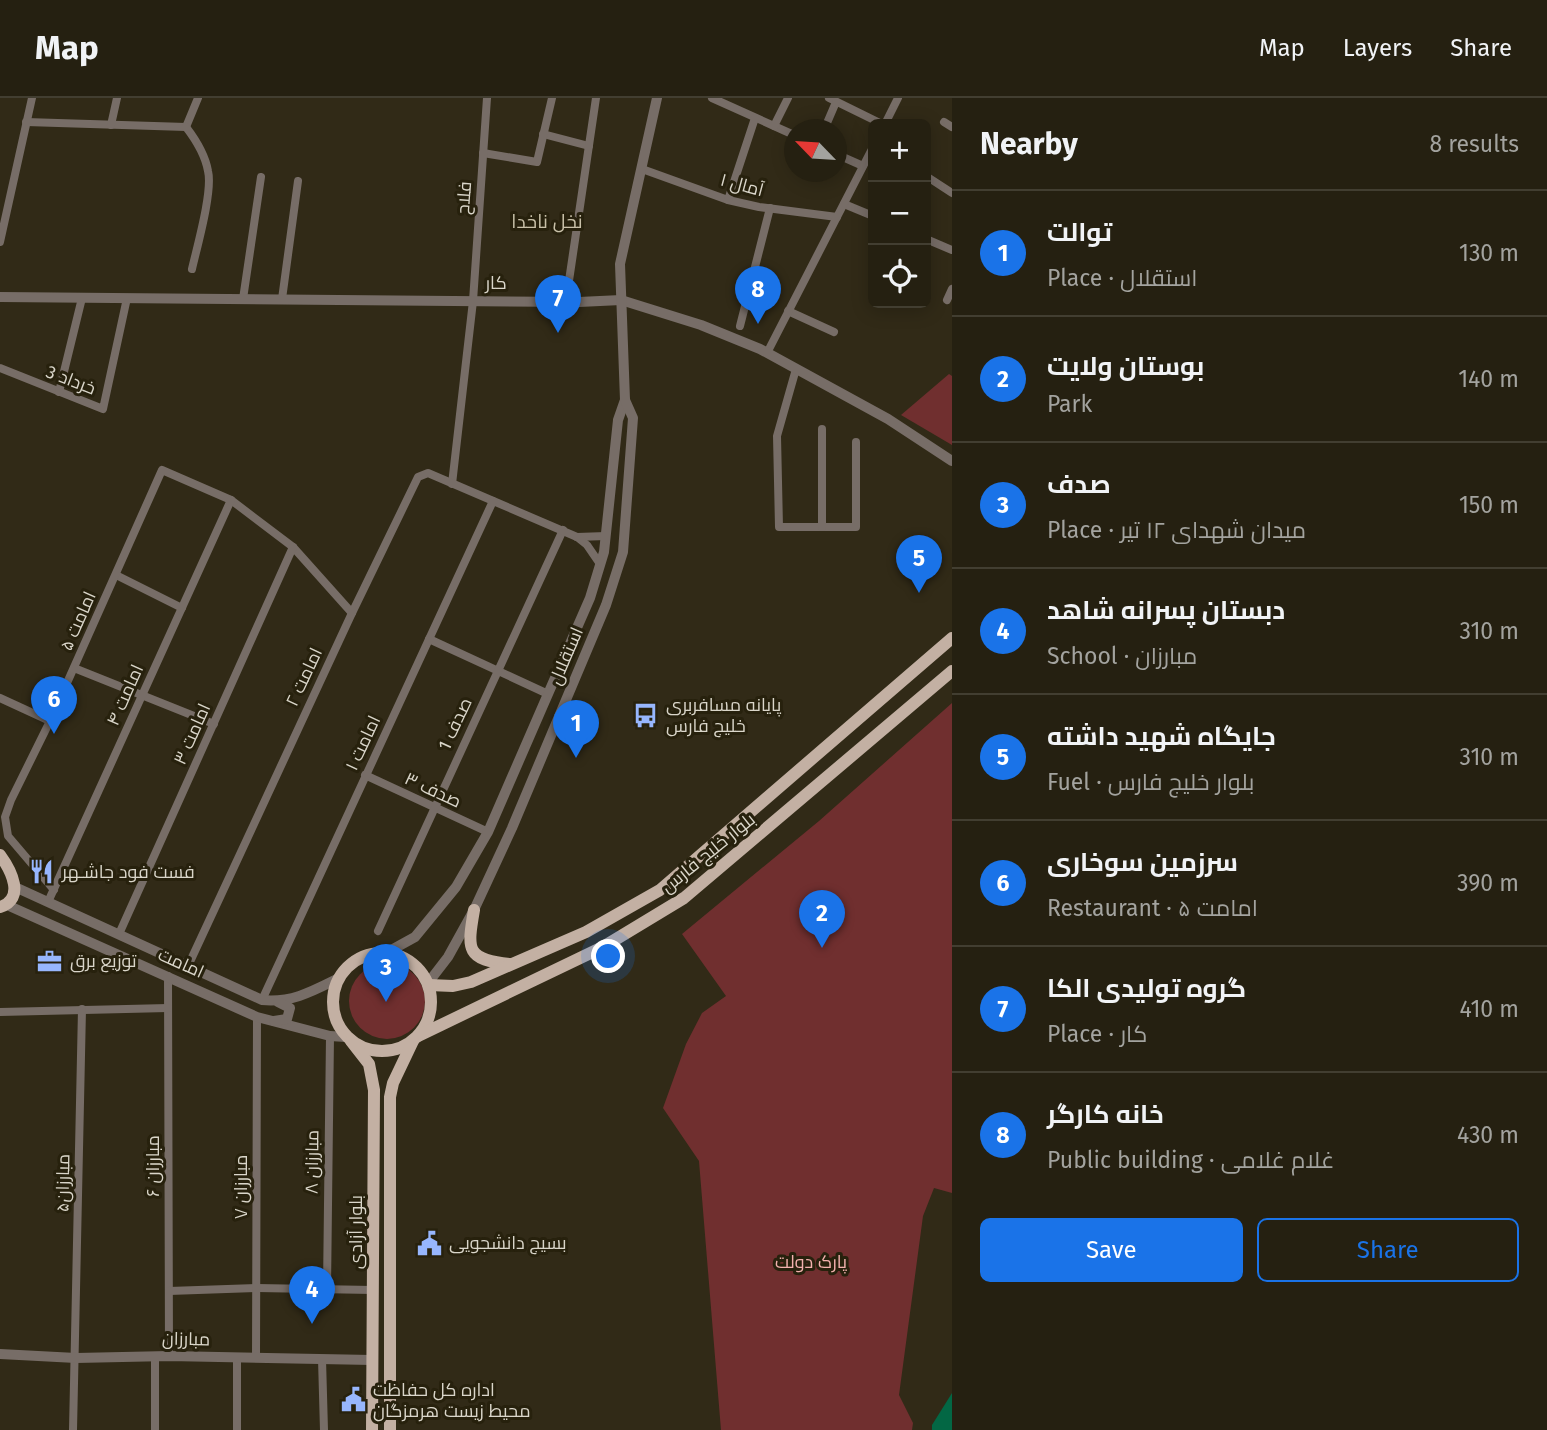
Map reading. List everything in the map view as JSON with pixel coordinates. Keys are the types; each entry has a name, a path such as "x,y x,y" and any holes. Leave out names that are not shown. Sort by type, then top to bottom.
{"main road":[{"name":"بلوار خلیج فارس","path":"428,984 453,986 471,982 586,932 660,890 952,638"},
{"name":"بلوار خلیج فارس","path":"416,1039 603,947 684,898 952,671"},
{"path":"0,855 9,868 15,887 12,898 4,906"},
{"path":"474,910 470,942 476,956 491,962 514,964"},
{"path":"374,953 386,953 414,964 428,984 432,998 426,1025 416,1039 399,1049 382,1052 366,1049 349,1039 339,1026 332,1002 339,978 355,960 374,953"},
{"name":"بلوار آزادی","path":"349,1039 369,1064 374,1083 372,1430"},
{"name":"بلوار آزادی","path":"390,1430 390,1097 402,1062 416,1039"}],"street":[{"path":"0,242 32,98"},
{"path":"111,125 117,98"},
{"path":"186,127 198,98"},
{"name":"فلاح","path":"452,484 473,301 487,98"},
{"path":"483,153 537,162 552,98"},
{"path":"566,302 596,98"},
{"name":"استقلال","path":"386,953 415,937 456,887 488,832 590,598 606,536 618,420 625,400 620,264 657,98"},
{"path":"712,98 784,130"},
{"path":"735,109 740,98"},
{"path":"774,126 788,98"},
{"path":"886,119 898,98"},
{"path":"827,119 833,100 873,119"},
{"path":"729,200 755,118"},
{"path":"26,122 186,127"},
{"path":"186,127 199,144 209,173 203,219 192,269"},
{"path":"543,134 589,146"},
{"path":"767,353 868,156"},
{"path":"847,159 863,166"},
{"name":"آمال ۱","path":"642,169 729,200 837,217"},
{"path":"243,299 261,177"},
{"path":"931,179 952,194"},
{"path":"282,299 298,181"},
{"path":"844,204 868,214"},
{"path":"740,326 770,208"},
{"path":"931,241 952,250"},
{"path":"947,299 952,289"},
{"name":"کار","path":"0,298 566,302 621,300 701,326 767,353 888,419 952,461"},
{"path":"59,392 82,298"},
{"name":"خرداد 3","path":"0,368 103,409 127,298"},
{"path":"789,311 834,332"},
{"path":"796,369 777,436 779,527 856,527 856,442"},
{"name":"استقلال","path":"428,984 448,957 474,910 512,828 596,630 624,552 633,418 625,400"},
{"path":"822,429 822,527"},
{"name":"امامت ۵","path":"54,890 8,836 5,817 11,800 50,722 162,470 231,500"},
{"name":"امامت ۲","path":"188,966 352,612 418,477 428,473 577,537"},
{"path":"231,500 293,547 352,612"},
{"name":"امامت ۴","path":"48,902 231,500"},
{"name":"امامت ۱","path":"262,1000 493,501"},
{"name":"صدف 1","path":"377,931 563,530"},
{"path":"577,537 606,536"},
{"path":"577,537 587,545 600,564"},
{"name":"امامت ۳","path":"119,934 293,547"},
{"path":"116,575 182,608"},
{"path":"429,639 548,694"},
{"path":"74,668 214,724"},
{"path":"0,698 50,722"},
{"name":"صدف ۳","path":"365,775 488,832"},
{"name":"امامت","path":"15,887 262,1000 278,1002 296,999 339,978"},
{"name":"امامت","path":"4,906 257,1017 349,1039"},
{"name":"مبارزان ۶","path":"168,976 169,1356"},
{"path":"271,1021 287,1019 290,1014 290,1008 278,1002"},
{"path":"0,1012 168,1008"},
{"name":"مبارزان۵","path":"74,1430 82,1010"},
{"name":"مبارزان ۷","path":"256,1358 257,1017"},
{"name":"مبارزان ۸","path":"327,1289 330,1036"},
{"path":"169,1291 257,1287 373,1290"},
{"name":"مبارزان","path":"0,1354 76,1358 169,1356 372,1360"},
{"path":"155,1356 155,1430"},
{"path":"237,1358 237,1430"},
{"path":"322,1359 324,1430"}],"green space":[{"path":"949,374 952,376 952,445 901,415"},
{"name":"پارک دولت","path":"952,703 952,1193 934,1188 923,1216 899,1395 913,1423 912,1430 721,1430 699,1161 663,1108 686,1044 702,1013 726,996 682,934 819,821"},
{"path":"387,963 401,966 414,974 422,987 425,1001 422,1015 414,1028 401,1036 387,1039 373,1036 360,1028 352,1015 349,1001 352,987 360,974 373,966"}],"shaded area":[{"path":"952,1393 952,1430 932,1430 932,1425"}],"place":[{"name":"خانه کارگر","path":"758,324"},
{"name":"گروه تولیدی الکا","path":"558,333"},
{"name":"جایگاه شهید داشته","path":"919,593"},
{"name":"پایانه مسافربری خلیج فارس","path":"646,715"},
{"name":"سرزمین سوخاری","path":"54,734"},
{"name":"توالت","path":"576,758"},
{"name":"فست فود جاشـهر","path":"42,872"},
{"name":"بوستان ولایت","path":"822,948"},
{"name":"توزیع برق","path":"50,961"},
{"name":"صدف","path":"386,1002"},
{"name":"بسیج دانشجویی","path":"429,1243"},
{"name":"دبستان پسرانه شاهد","path":"312,1324"},
{"name":"اداره کل حفاظت محیط زیست هرمزگان","path":"353,1400"}],"district":[{"name":"نخل ناخدا","path":"547,221"}]}
